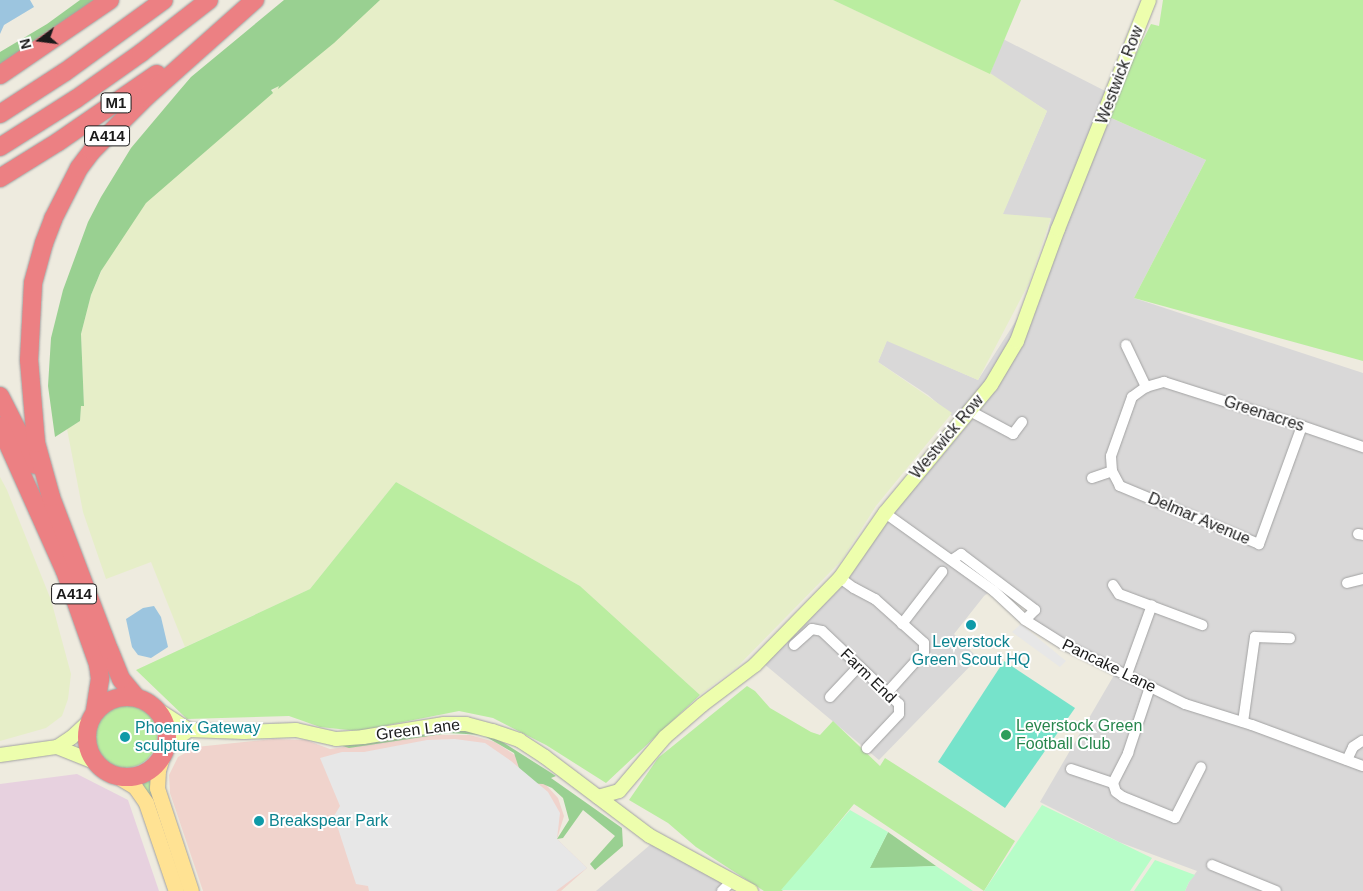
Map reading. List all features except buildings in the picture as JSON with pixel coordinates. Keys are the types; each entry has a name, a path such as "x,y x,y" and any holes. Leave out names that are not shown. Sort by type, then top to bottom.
{"highway":[{"path":"0,75 110,0"},
{"path":"0,114 65,72 164,0"},
{"name":"M1","path":"0,147 76,99 141,53 209,0"},
{"name":"A414","path":"136,697 120,678 52,496 36,443 29,360 33,282 44,243 63,196 92,151 118,123 228,22 255,0"},
{"name":"M1","path":"0,178 121,99 228,22"},
{"path":"0,396 52,496"},
{"name":"A414","path":"0,426 27,482 65,571 98,664 100,679 93,716"},
{"path":"0,438 27,482"},
{"path":"127,696 136,697 155,708 163,719 167,732 164,750 149,771 128,777 117,776 97,764 87,742 93,716 109,700 127,696"}],"main road":[{"path":"164,750 158,770 157,788 191,891"},
{"path":"117,776 135,788 146,803 176,891"}],"street":[{"name":"Westwick Row","path":"619,791 666,737 702,705 754,665 840,578 884,513 991,385 1017,342 1058,229 1149,0"},
{"path":"1092,478 1112,471 1111,456 1132,397 1146,387 1126,345"},
{"name":"Greenacres","path":"1146,387 1164,382 1363,447"},
{"path":"970,411 1013,434 1022,422"},
{"name":"Delmar Avenue","path":"1112,471 1120,486 1259,544 1302,426"},
{"name":"Pancake Lane","path":"884,513 952,560 961,554 997,588 1035,610 1024,620 1063,644 1185,704 1243,722 1363,766"},
{"path":"902,624 942,572"},
{"path":"840,578 875,599 924,643 924,652 887,693"},
{"path":"1347,582 1363,579"},
{"path":"1113,585 1119,594 1202,625"},
{"path":"1127,674 1152,605"},
{"name":"Farm End","path":"794,645 812,629 822,631 899,704 900,714 868,748"},
{"path":"1243,722 1255,637 1290,638"},
{"path":"830,697 859,666"},
{"path":"1150,687 1128,753 1113,783 1116,792 1175,818 1201,767"},
{"path":"155,708 189,730 164,750"},
{"path":"57,747 93,716"},
{"name":"Green Lane","path":"189,730 244,732 296,730 336,739 363,737 423,726 466,724 519,740 545,757 650,836 751,891"},
{"path":"1347,760 1353,747 1362,741"},
{"path":"0,755 57,747 97,764"},
{"path":"1071,769 1113,783"},
{"path":"598,797 619,791 621,815"},
{"path":"1212,865 1276,891"},
{"path":"722,891 732,881"}],"shaded area":[{"path":"0,0 30,0 34,7 4,25 0,34"},
{"path":"1003,39 1115,96 1109,117 1206,160 1134,298 1363,373 1363,891 1185,891 1197,871 1119,842 1040,802 1117,670 1025,620 1034,611 1000,584 984,596 954,634 978,658 879,760 763,663 885,519 960,423 928,395 878,362 887,340 978,380 1033,294 1051,219 1002,215 1047,111 990,74"},
{"path":"154,606 161,617 168,647 151,658 138,655 132,647 126,619 143,608"},
{"path":"1021,624 1066,661 1060,667 1012,632"},
{"name":"Leverstock Green Football Club","path":"1004,661 1075,708 1005,808 938,762"},
{"path":"431,735 470,735 495,742 524,761 558,798 564,816 557,839 587,868 561,891 203,891 170,793 169,775 178,757 196,747 273,739 306,740 330,749"},
{"path":"455,739 485,743 511,761 548,792 560,813 557,839 587,868 556,891 369,891 368,886 356,884 334,816 340,806 320,758 342,752 364,752 427,740"},
{"path":"77,774 128,800 159,891 0,891 0,784"},
{"path":"657,839 732,881 724,891 596,891"}],"green space":[{"path":"80,0 98,0 0,65 0,52 47,24"},
{"path":"284,0 380,0 334,43 278,89 279,86 271,90 273,93 146,203 101,271 91,295 81,334 84,406 81,406 80,421 55,437 48,386 51,338 63,290 88,222 101,197 131,148 191,77"},
{"path":"372,0 833,0 990,73 1047,111 1003,214 1051,218 1029,283 978,380 887,341 878,362 952,413 876,506 842,560 737,667 700,695 580,586 396,482 310,589 185,647 151,562 106,579 83,512 67,429 80,421 81,406 84,406 81,334 91,295 106,260 145,200 374,4"},
{"path":"833,0 1021,0 990,74"},
{"path":"1163,0 1363,0 1363,361 1134,298 1206,160 1109,117 1115,96 1151,24 1159,26"},
{"path":"0,477 51,600 71,674 68,699 62,716 46,728 0,741"},
{"path":"396,482 580,586 700,695 606,783 546,745 493,718 459,711 358,731 320,727 289,716 187,719 136,670 310,589"},
{"path":"747,686 755,691 770,708 811,732 820,735 833,721 880,766 885,758 1015,841 984,891 854,804 782,891 764,891 696,847 668,823 629,800 658,758"},
{"path":"119,704 131,704 148,713 155,724 157,736 155,748 148,759 131,768 119,768 107,763 98,754 93,742 93,730 98,718 107,709"},
{"path":"432,726 485,731 556,776 551,778 622,828 623,846 595,870 590,864 615,836 583,810 563,838 557,839 569,820 563,798 552,788 543,784 524,783 514,753 483,735 449,733 349,748 330,742"},
{"path":"150,773 156,804 151,806 135,779"},
{"path":"1042,805 1152,858 1130,891 984,891"},
{"path":"850,810 888,832 870,868 936,866 973,891 781,890"},
{"path":"888,832 936,866 869,869"},
{"path":"1155,860 1195,875 1185,891 1134,891"}],"place":[{"name":"Leverstock Green Scout HQ","path":"971,625"},
{"name":"Leverstock Green Football Club","path":"1006,735"},
{"name":"Phoenix Gateway sculpture","path":"125,737"},
{"name":"Breakspear Park","path":"259,821"}]}
